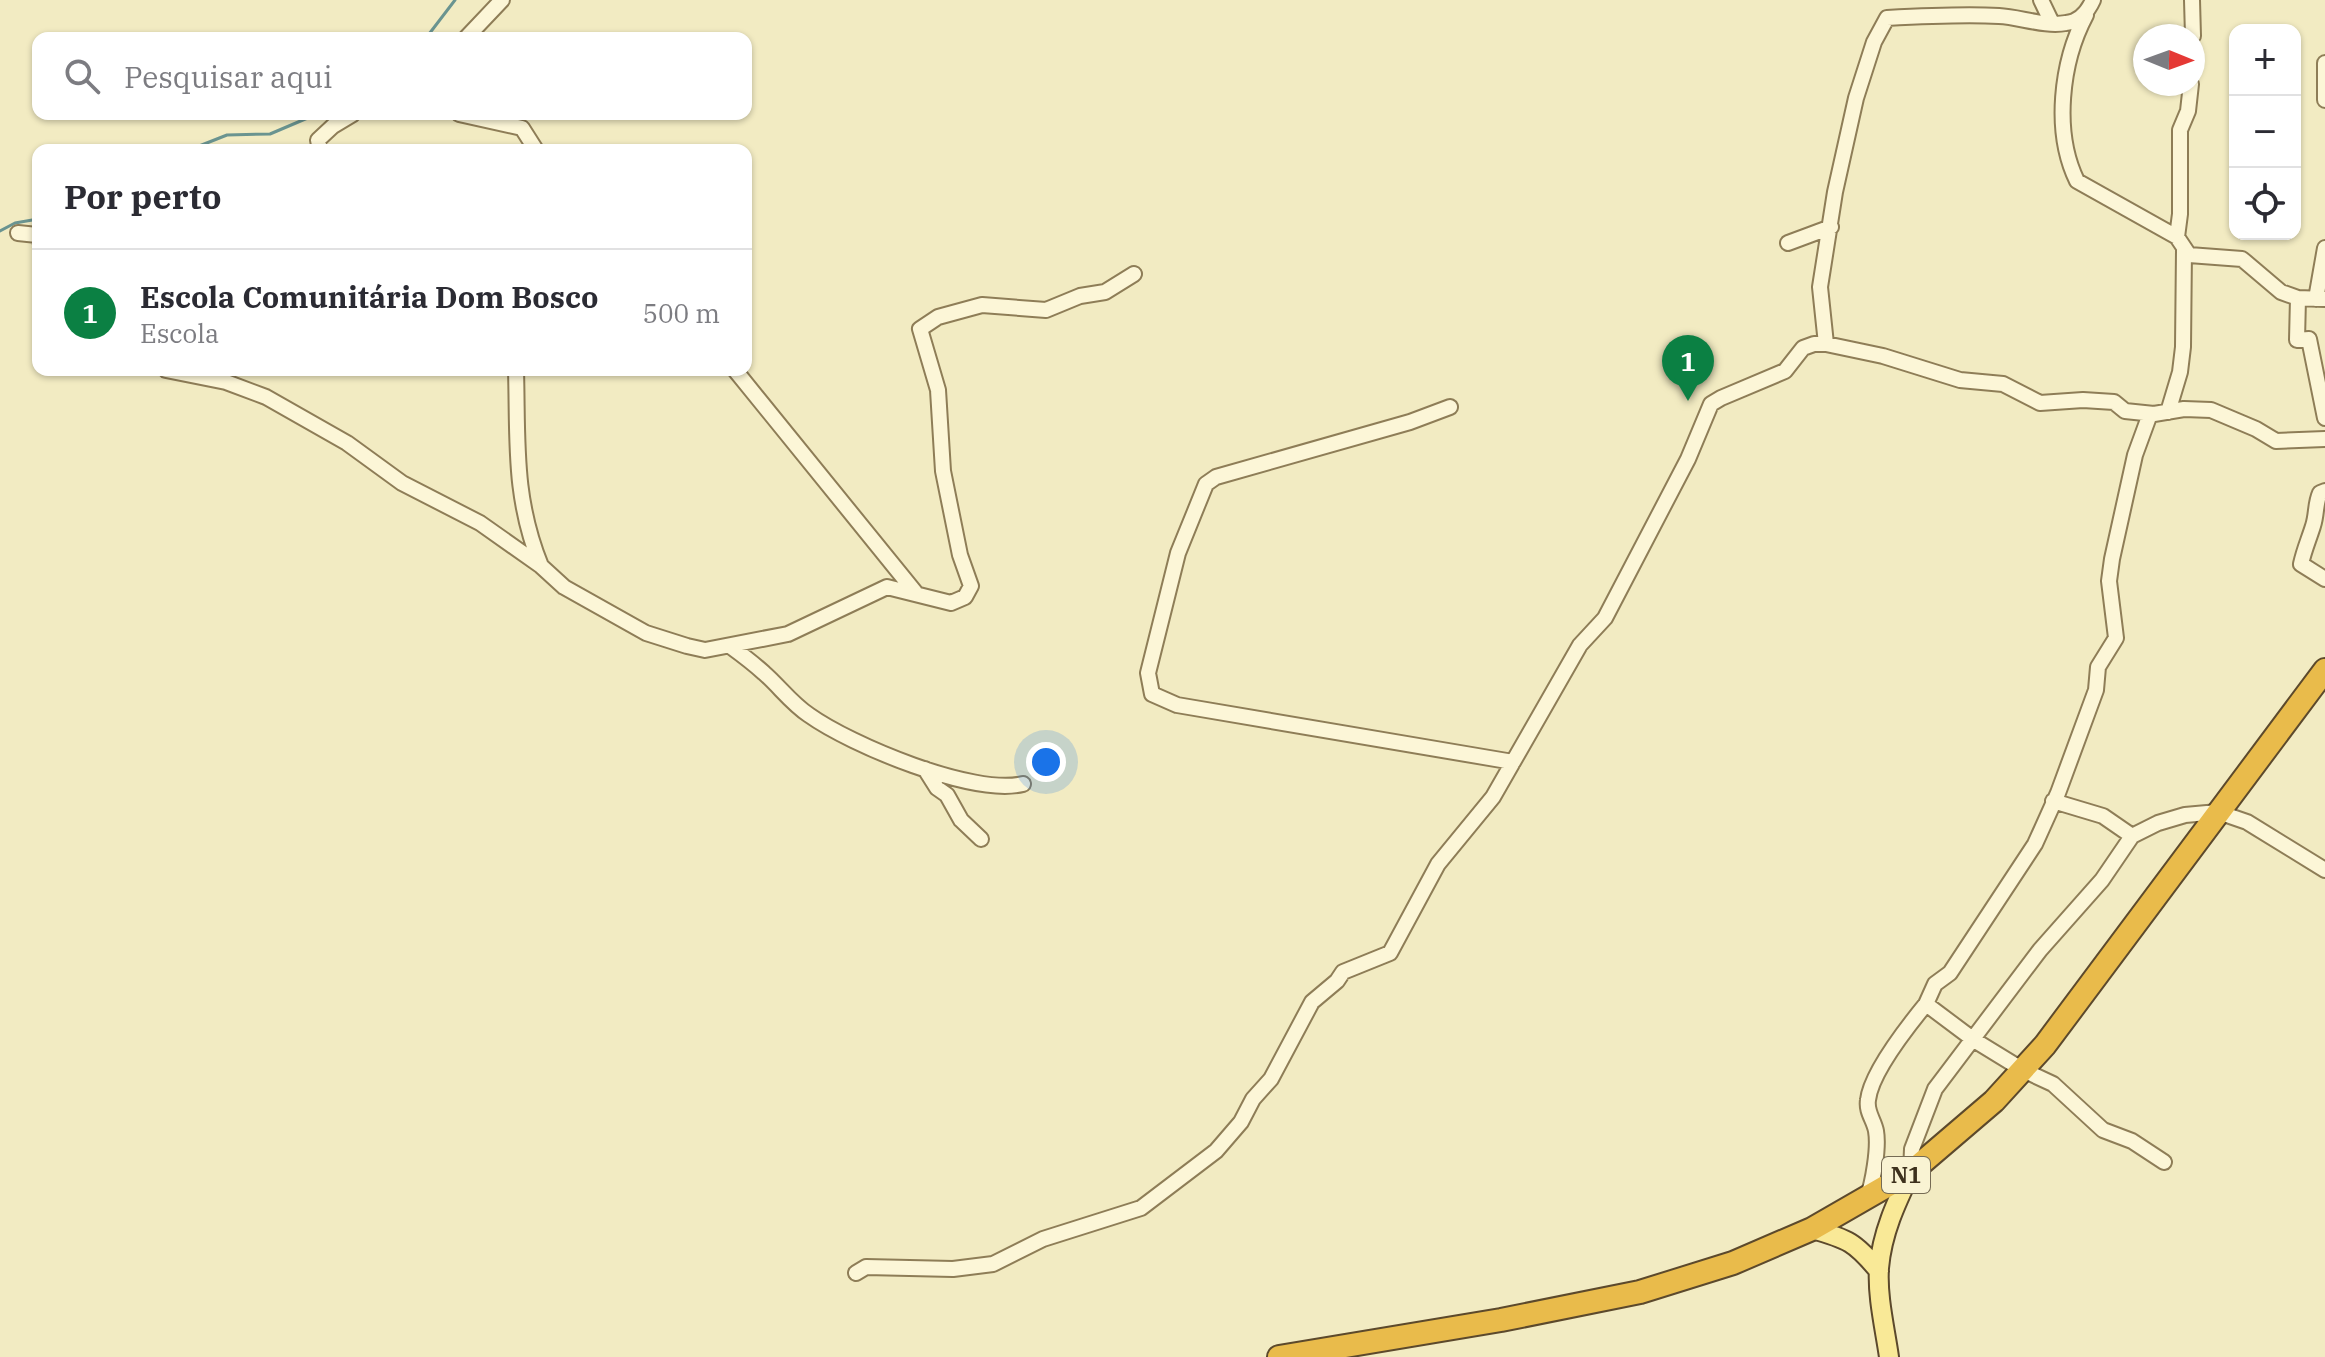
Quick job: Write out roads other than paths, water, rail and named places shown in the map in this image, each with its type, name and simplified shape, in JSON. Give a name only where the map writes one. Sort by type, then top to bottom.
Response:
[{"type":"highway","name":"N1","points":[[1279,1357],[1501,1320],[1640,1292],[1733,1263],[1812,1229],[1911,1172],[1980,1114],[2045,1045],[2325,670]]},
{"type":"main road","points":[[1889,1357],[1879,1271],[1892,1210],[1911,1172]]},
{"type":"main road","points":[[1812,1229],[1845,1239],[1861,1250],[1879,1271]]},
{"type":"street","points":[[472,32],[502,0]]},
{"type":"street","points":[[2041,0],[2052,23]]},
{"type":"street","points":[[2192,0],[2193,24]]},
{"type":"street","points":[[1826,344],[1820,287],[1835,192],[1856,98],[1874,42],[1887,18],[2000,16],[2067,23],[2077,20],[2092,4]]},
{"type":"street","points":[[2092,4],[2078,30],[2067,74],[2065,139],[2070,167],[2077,181],[2180,243],[2189,255],[2242,259],[2281,292],[2298,298],[2320,299],[2325,248]]},
{"type":"street","points":[[2325,63],[2325,100]]},
{"type":"street","points":[[2168,412],[2180,372],[2183,347],[2180,130],[2188,111],[2190,96]]},
{"type":"street","points":[[319,144],[318,140],[343,120]]},
{"type":"street","points":[[486,120],[522,128],[532,144]]},
{"type":"street","points":[[1788,243],[1831,227]]},
{"type":"street","points":[[18,233],[32,234]]},
{"type":"street","points":[[196,376],[226,382],[266,397],[347,443],[402,483],[480,523],[541,566],[564,587],[646,633],[705,650],[788,634],[887,587],[951,603],[965,597],[971,586],[960,555],[943,471],[938,390],[920,329],[938,317],[982,305],[1046,310],[1080,296],[1105,292],[1134,274]]},
{"type":"street","points":[[2298,298],[2297,340],[2309,339],[2325,418]]},
{"type":"street","points":[[856,1273],[866,1267],[953,1269],[993,1264],[1043,1239],[1141,1208],[1216,1151],[1271,1079],[1312,1002],[1343,972],[1390,953],[1438,864],[1493,797],[1580,645],[1605,618],[1688,459],[1711,404],[1785,371],[1803,348],[1826,344],[1883,356],[1960,380],[2003,384],[2040,403],[2083,400],[2114,402],[2125,411],[2150,414],[2184,409],[2211,410],[2276,441],[2325,439]]},
{"type":"street","points":[[516,376],[519,490],[532,545],[541,566]]},
{"type":"street","points":[[740,376],[915,592]]},
{"type":"street","points":[[1450,407],[1410,422],[1216,477],[1206,484],[1178,553],[1148,673],[1152,694],[1177,705],[1513,762]]},
{"type":"street","points":[[1867,1199],[1876,1132],[1868,1110],[1868,1098],[1876,1073],[1926,1004],[1935,984],[1950,973],[2027,859],[2096,690],[2098,667],[2116,638],[2109,581],[2112,559],[2135,455],[2150,414]]},
{"type":"street","points":[[2325,491],[2320,493],[2315,503],[2314,524],[2305,542],[2301,564],[2325,579]]},
{"type":"street","points":[[730,646],[761,670],[805,713],[833,731],[925,769],[996,786],[1023,784]]},
{"type":"street","points":[[925,769],[937,788],[947,795],[961,820],[981,839]]},
{"type":"street","points":[[2053,801],[2103,816],[2132,836]]},
{"type":"street","points":[[1911,1172],[1912,1149],[1935,1089],[2040,950],[2102,880],[2132,836],[2158,823],[2185,815],[2218,812],[2247,822],[2325,870]]},
{"type":"street","points":[[1926,1004],[1974,1040],[2053,1084],[2103,1130],[2132,1141],[2164,1162]]},
{"type":"waterway","points":[[431,32],[455,0]]},
{"type":"waterway","points":[[204,144],[227,135],[270,134],[303,120]]},
{"type":"waterway","points":[[0,231],[15,223],[32,220]]},
{"type":"place","name":"Escola Comunitária Dom Bosco","points":[[1688,401]]}]
